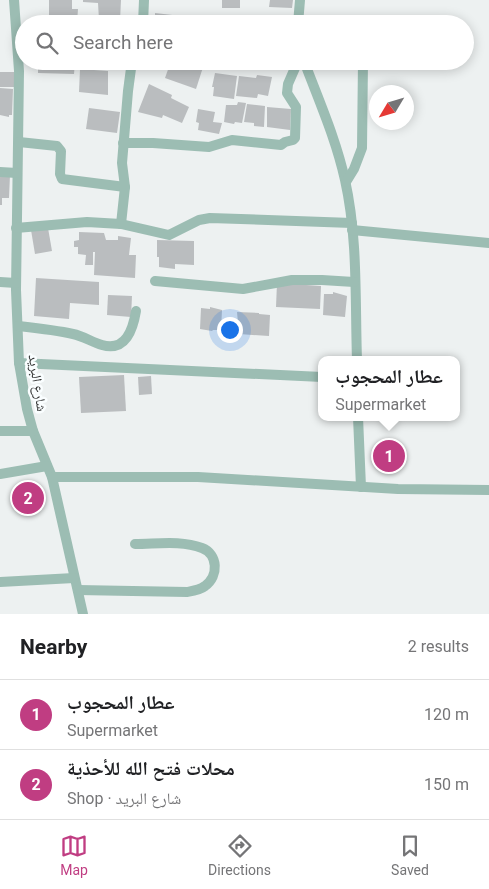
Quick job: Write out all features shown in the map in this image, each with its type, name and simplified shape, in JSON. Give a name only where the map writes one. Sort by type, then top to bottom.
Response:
[{"type":"street","name":"شارع البريد","points":[[14,0],[15,15]]},
{"type":"street","points":[[144,0],[144,15]]},
{"type":"street","points":[[299,15],[300,0]]},
{"type":"street","name":"شارع البريد","points":[[19,70],[16,282],[20,363],[27,409],[33,431],[52,477],[83,614]]},
{"type":"street","points":[[121,224],[126,187],[122,163],[123,143],[131,70]]},
{"type":"street","points":[[123,143],[209,147],[232,140],[278,145],[293,140],[295,138],[296,107],[287,93],[288,84],[294,70]]},
{"type":"street","points":[[308,70],[328,119],[346,182],[352,227],[357,356]]},
{"type":"street","points":[[346,182],[354,170],[362,148],[363,70]]},
{"type":"street","points":[[19,142],[60,147],[60,174],[62,179],[126,187]]},
{"type":"street","points":[[0,172],[17,173]]},
{"type":"street","points":[[16,228],[87,222],[121,224],[169,235],[199,220],[210,218],[352,227],[489,243]]},
{"type":"street","points":[[155,281],[243,289],[292,280],[354,282]]},
{"type":"street","points":[[0,282],[16,282]]},
{"type":"street","points":[[18,326],[71,334],[109,346],[121,343],[127,338],[132,331],[136,312]]},
{"type":"street","points":[[20,363],[318,378]]},
{"type":"street","points":[[358,421],[361,487]]},
{"type":"street","points":[[0,431],[33,431]]},
{"type":"street","points":[[0,474],[47,466]]},
{"type":"street","points":[[52,477],[198,477],[361,487],[489,490]]},
{"type":"street","points":[[78,590],[187,592],[206,586],[213,576],[215,561],[212,554],[205,549],[183,543],[135,544]]},
{"type":"street","points":[[0,582],[74,578]]},
{"type":"building","points":[[49,0],[72,0],[72,9],[78,9],[78,15],[49,15]]},
{"type":"building","points":[[83,0],[121,0],[120,15],[99,15],[98,3],[83,2]]},
{"type":"building","points":[[222,0],[240,0],[240,8],[222,8]]},
{"type":"building","points":[[270,0],[293,0],[292,8],[269,7]]},
{"type":"building","points":[[155,13],[172,15],[155,15]]},
{"type":"building","points":[[38,70],[74,70],[74,74],[38,73]]},
{"type":"building","points":[[80,70],[108,71],[108,95],[79,92]]},
{"type":"building","points":[[168,70],[202,70],[196,89],[165,78]]},
{"type":"building","points":[[0,72],[14,72],[14,87],[0,87]]},
{"type":"building","points":[[215,73],[237,76],[234,99],[213,96],[214,87],[212,87]]},
{"type":"building","points":[[257,75],[272,77],[268,96],[258,94],[257,98],[236,96],[239,76],[256,78]]},
{"type":"building","points":[[149,84],[172,95],[171,98],[189,107],[182,123],[163,115],[162,118],[138,112]]},
{"type":"building","points":[[0,88],[13,89],[12,115],[9,115],[9,117],[0,115]]},
{"type":"building","points":[[238,102],[246,103],[242,123],[224,122],[226,105],[237,105]]},
{"type":"building","points":[[247,104],[265,106],[264,127],[244,122]]},
{"type":"building","points":[[267,107],[291,109],[290,130],[267,127]]},
{"type":"building","points":[[89,108],[120,112],[117,133],[86,129]]},
{"type":"building","points":[[198,109],[215,112],[213,122],[222,123],[219,134],[198,130],[199,123],[196,122]]},
{"type":"building","points":[[0,173],[10,175],[9,198],[2,198],[2,205],[0,205]]},
{"type":"building","points":[[48,228],[52,251],[35,254],[31,230]]},
{"type":"building","points":[[79,232],[104,233],[106,240],[118,240],[118,236],[131,238],[129,255],[136,255],[135,278],[94,275],[95,252],[93,252],[93,265],[85,265],[86,255],[78,254],[78,247],[74,247],[74,241],[79,240]]},
{"type":"building","points":[[157,240],[194,241],[194,265],[175,264],[175,269],[159,267]]},
{"type":"building","points":[[36,278],[99,282],[99,305],[70,303],[69,319],[34,316]]},
{"type":"building","points":[[277,283],[321,286],[320,309],[276,307]]},
{"type":"building","points":[[333,292],[347,296],[345,317],[323,315],[324,294],[333,294]]},
{"type":"building","points":[[108,295],[132,296],[131,317],[107,315]]},
{"type":"building","points":[[210,307],[222,310],[221,330],[200,329],[201,308],[210,309]]},
{"type":"building","points":[[237,312],[270,315],[269,336],[239,334]]},
{"type":"building","points":[[124,375],[126,411],[81,413],[79,377]]},
{"type":"building","points":[[151,376],[152,394],[139,395],[138,377]]},
{"type":"place","name":"عطار المحجوب","points":[[389,456]]},
{"type":"place","name":"محلات فتح الله للأحذية","points":[[28,498]]}]
